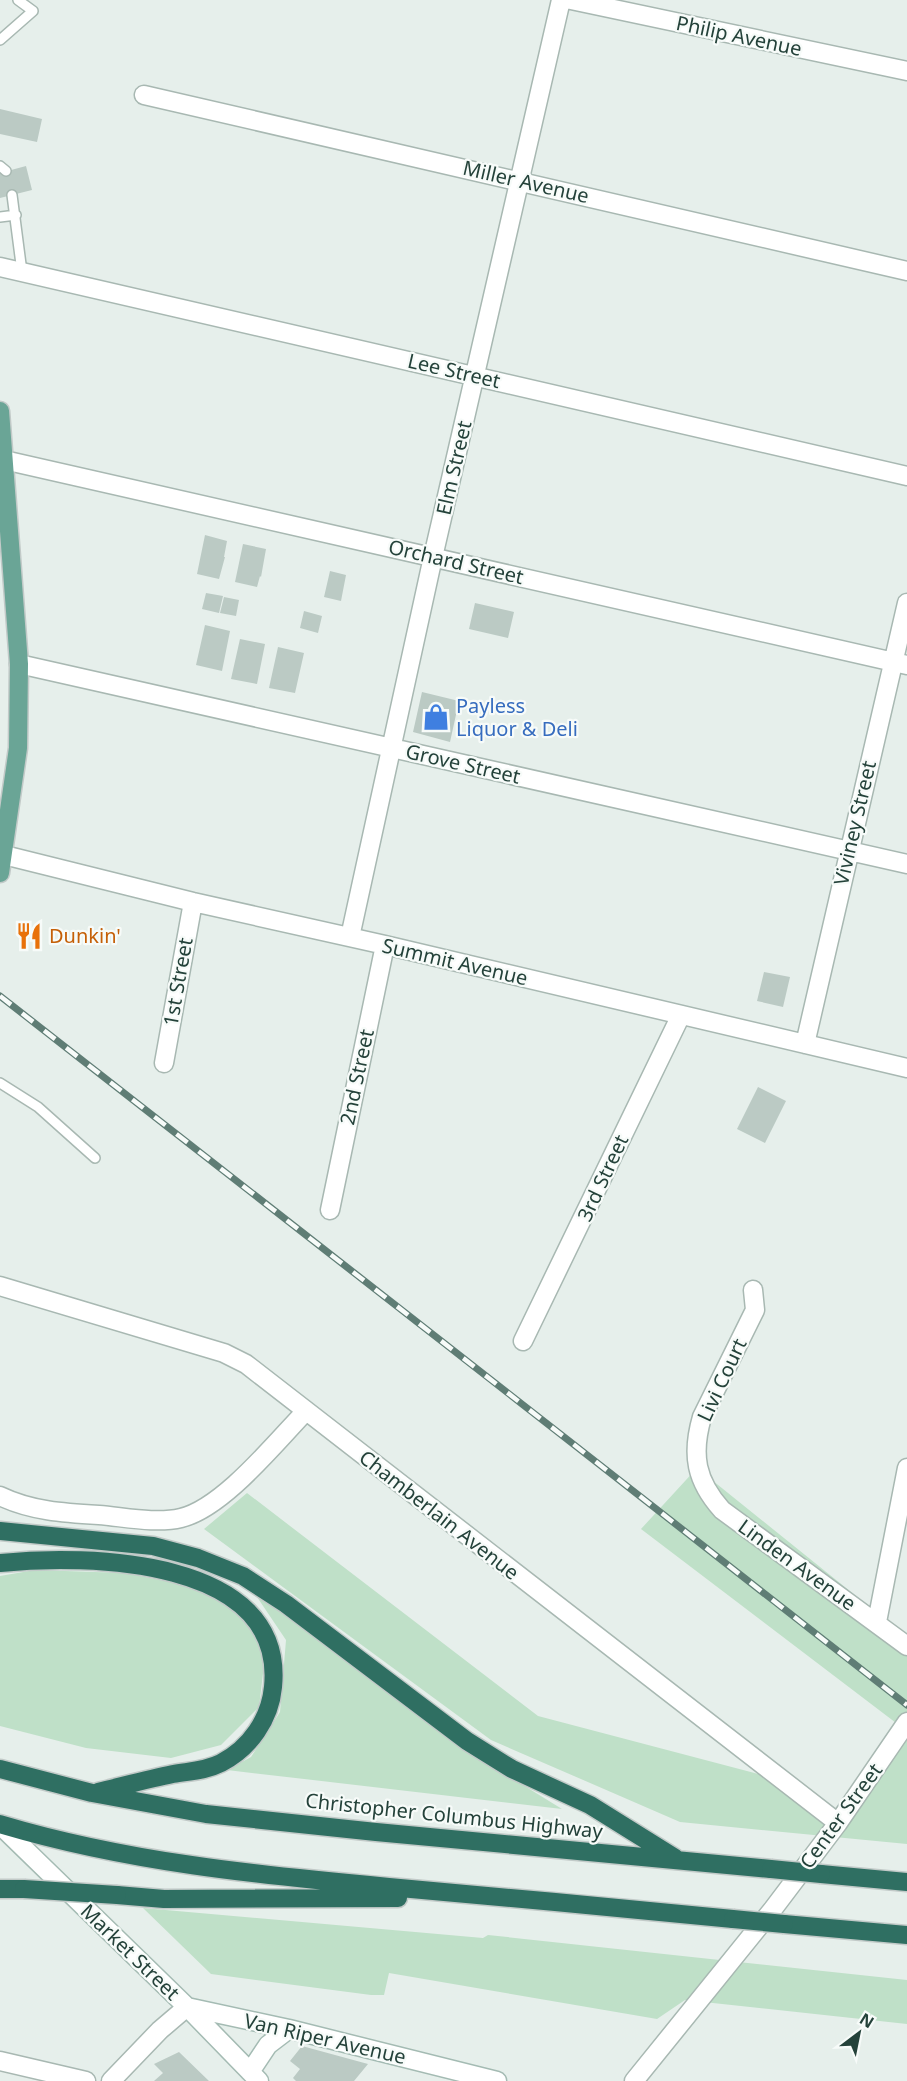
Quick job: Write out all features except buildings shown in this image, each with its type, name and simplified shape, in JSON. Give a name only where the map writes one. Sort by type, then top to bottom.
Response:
[{"type":"highway","points":[[0,1531],[153,1546],[198,1558],[243,1576],[286,1604],[467,1741],[512,1769],[590,1805],[679,1861]]},
{"type":"highway","points":[[0,1563],[73,1561],[146,1567],[182,1576],[217,1588],[236,1600],[253,1616],[268,1643],[274,1673],[270,1704],[256,1732],[241,1749],[222,1763],[207,1769],[176,1773],[92,1794]]},
{"type":"highway","name":"Christopher Columbus Highway","points":[[0,1769],[92,1794],[206,1814],[907,1882]]},
{"type":"highway","points":[[0,1825],[60,1840],[191,1866],[315,1880],[732,1919],[778,1916],[907,1935]]},
{"type":"highway","points":[[0,1889],[164,1899],[505,1898]]},
{"type":"main road","points":[[0,411],[19,664],[18,748],[2,864]]},
{"type":"street","name":"Elm Street","points":[[350,937],[390,747],[561,0]]},
{"type":"street","name":"Philip Avenue","points":[[571,0],[907,71]]},
{"type":"street","name":"Miller Avenue","points":[[144,95],[907,272]]},
{"type":"street","name":"Lee Street","points":[[0,267],[907,476]]},
{"type":"street","name":"Orchard Street","points":[[4,460],[900,663]]},
{"type":"street","name":"Viviney Street","points":[[805,1044],[849,851],[900,663],[907,603]]},
{"type":"street","name":"Grove Street","points":[[19,664],[907,864]]},
{"type":"street","name":"Summit Avenue","points":[[2,864],[193,902],[350,937],[907,1068]]},
{"type":"street","name":"1st Street","points":[[164,1063],[193,902]]},
{"type":"street","name":"2nd Street","points":[[330,1210],[385,945]]},
{"type":"street","name":"3rd Street","points":[[524,1341],[681,1015]]},
{"type":"street","name":"Chamberlain Avenue","points":[[0,1286],[224,1353],[246,1364],[838,1823]]},
{"type":"street","name":"Livi Court","points":[[699,1473],[696,1454],[697,1435],[702,1417],[755,1310],[753,1290]]},
{"type":"street","points":[[0,1496],[28,1507],[57,1512],[159,1519],[181,1518],[205,1508],[225,1494],[306,1411]]},
{"type":"street","points":[[877,1622],[907,1468]]},
{"type":"street","name":"Linden Avenue","points":[[699,1473],[710,1497],[722,1510],[907,1646]]},
{"type":"street","name":"Center Street","points":[[634,2081],[778,1916],[907,1722]]},
{"type":"street","name":"Market Street","points":[[0,1825],[187,2007],[254,2076]]},
{"type":"street","points":[[111,2081],[160,2030],[187,2007]]},
{"type":"street","name":"Van Riper Avenue","points":[[187,2007],[289,2029],[495,2081]]},
{"type":"street","points":[[254,2076],[268,2044],[289,2029]]},
{"type":"street","points":[[0,2061],[86,2081]]},
{"type":"lane","points":[[0,40],[33,11],[18,0]]},
{"type":"lane","points":[[12,195],[22,272]]},
{"type":"lane","points":[[0,217],[16,215]]},
{"type":"lane","points":[[0,1083],[38,1107],[95,1158]]},
{"type":"green space","points":[[697,1468],[907,1637],[907,1844],[680,1822],[491,1740],[204,1529],[247,1493],[538,1716],[777,1779],[838,1821],[904,1729],[641,1529]]},
{"type":"green space","points":[[35,1570],[125,1573],[195,1587],[242,1614],[265,1657],[259,1707],[221,1745],[171,1758],[86,1748],[0,1726],[0,1576]]},
{"type":"green space","points":[[251,1588],[471,1753],[562,1809],[227,1770],[251,1757],[280,1712],[286,1640]]},
{"type":"green space","points":[[143,1908],[483,1938],[488,1935],[907,1980],[907,2024],[685,2000],[657,2019],[389,1973],[384,1995],[211,1974]]},
{"type":"railway","points":[[0,996],[907,1705]]},
{"type":"place","name":"Payless Liquor & Deli","points":[[436,717]]},
{"type":"place","name":"Dunkin'","points":[[29,936]]}]
